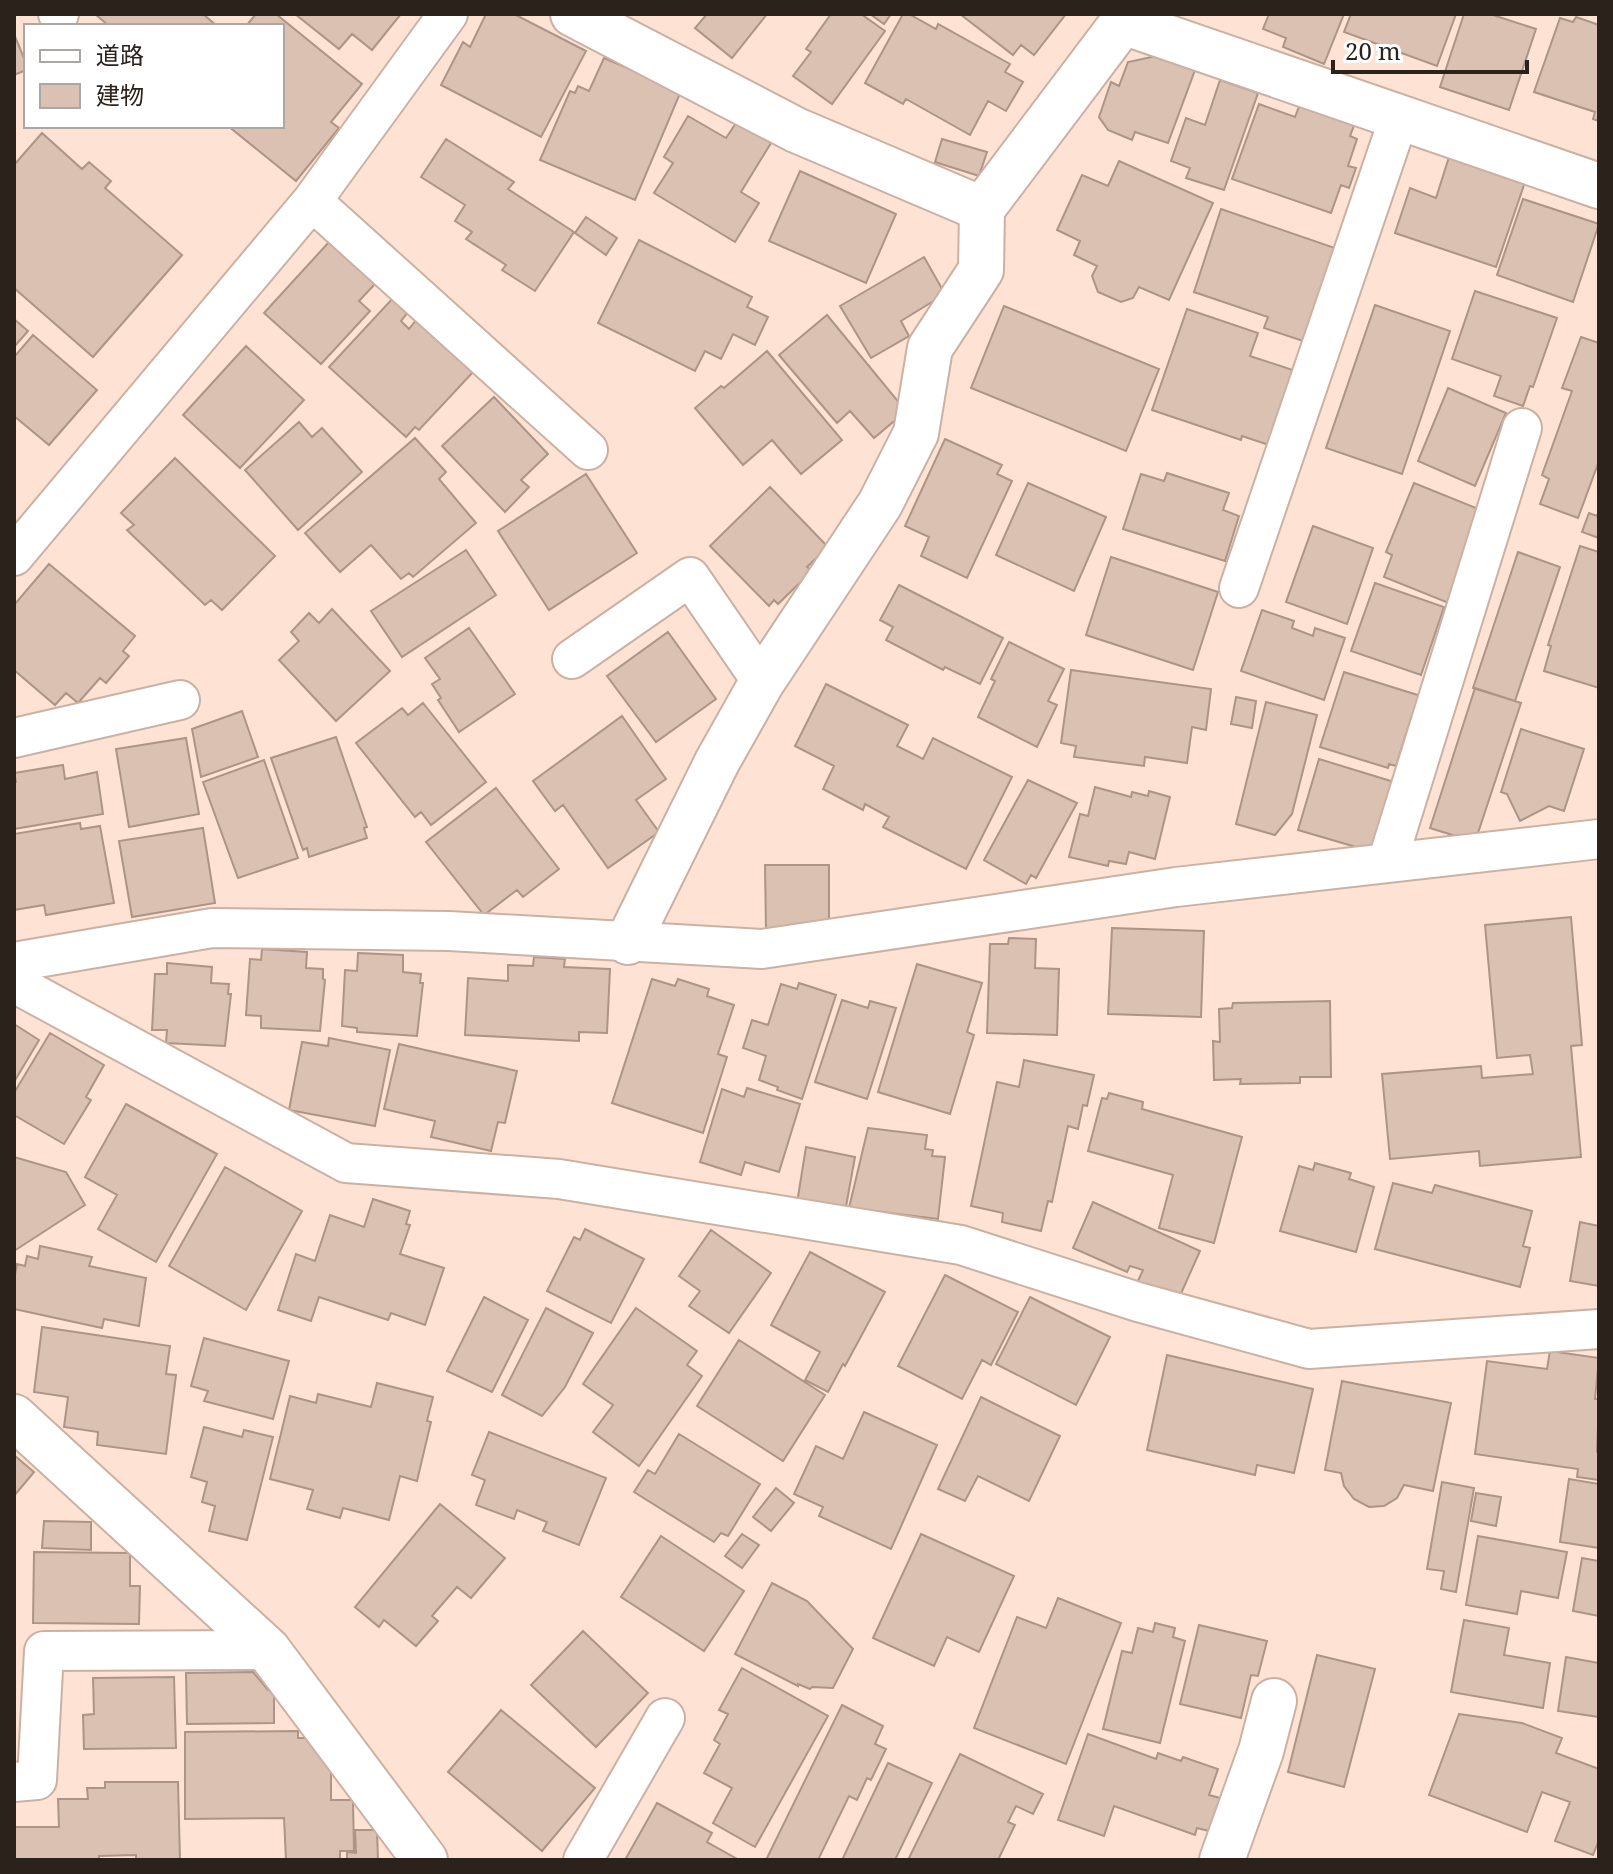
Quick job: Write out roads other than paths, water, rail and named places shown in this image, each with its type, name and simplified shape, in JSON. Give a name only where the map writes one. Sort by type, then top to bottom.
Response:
[{"type":"street","points":[[573,14],[796,130],[982,209]]},
{"type":"street","points":[[628,942],[717,762],[762,682],[880,504],[916,433],[930,348],[981,270],[982,209],[1123,22],[1599,186]]},
{"type":"street","points":[[14,1417],[268,1650],[425,1860]]},
{"type":"street","points":[[1222,1860],[1261,1751],[1274,1701]]},
{"type":"lane","points":[[14,556],[312,201],[448,14]]},
{"type":"lane","points":[[1239,588],[1400,115]]},
{"type":"lane","points":[[312,201],[588,450]]},
{"type":"lane","points":[[1387,863],[1522,428]]},
{"type":"lane","points":[[572,659],[690,577],[762,682]]},
{"type":"lane","points":[[14,738],[180,700]]},
{"type":"lane","points":[[14,962],[212,928],[449,931],[762,949],[1176,887],[1599,839]]},
{"type":"lane","points":[[14,983],[346,1163],[559,1179],[961,1245],[1138,1302],[1309,1349],[1599,1329]]},
{"type":"lane","points":[[14,1782],[37,1780],[44,1651],[268,1650]]},
{"type":"lane","points":[[583,1860],[665,1718]]}]
